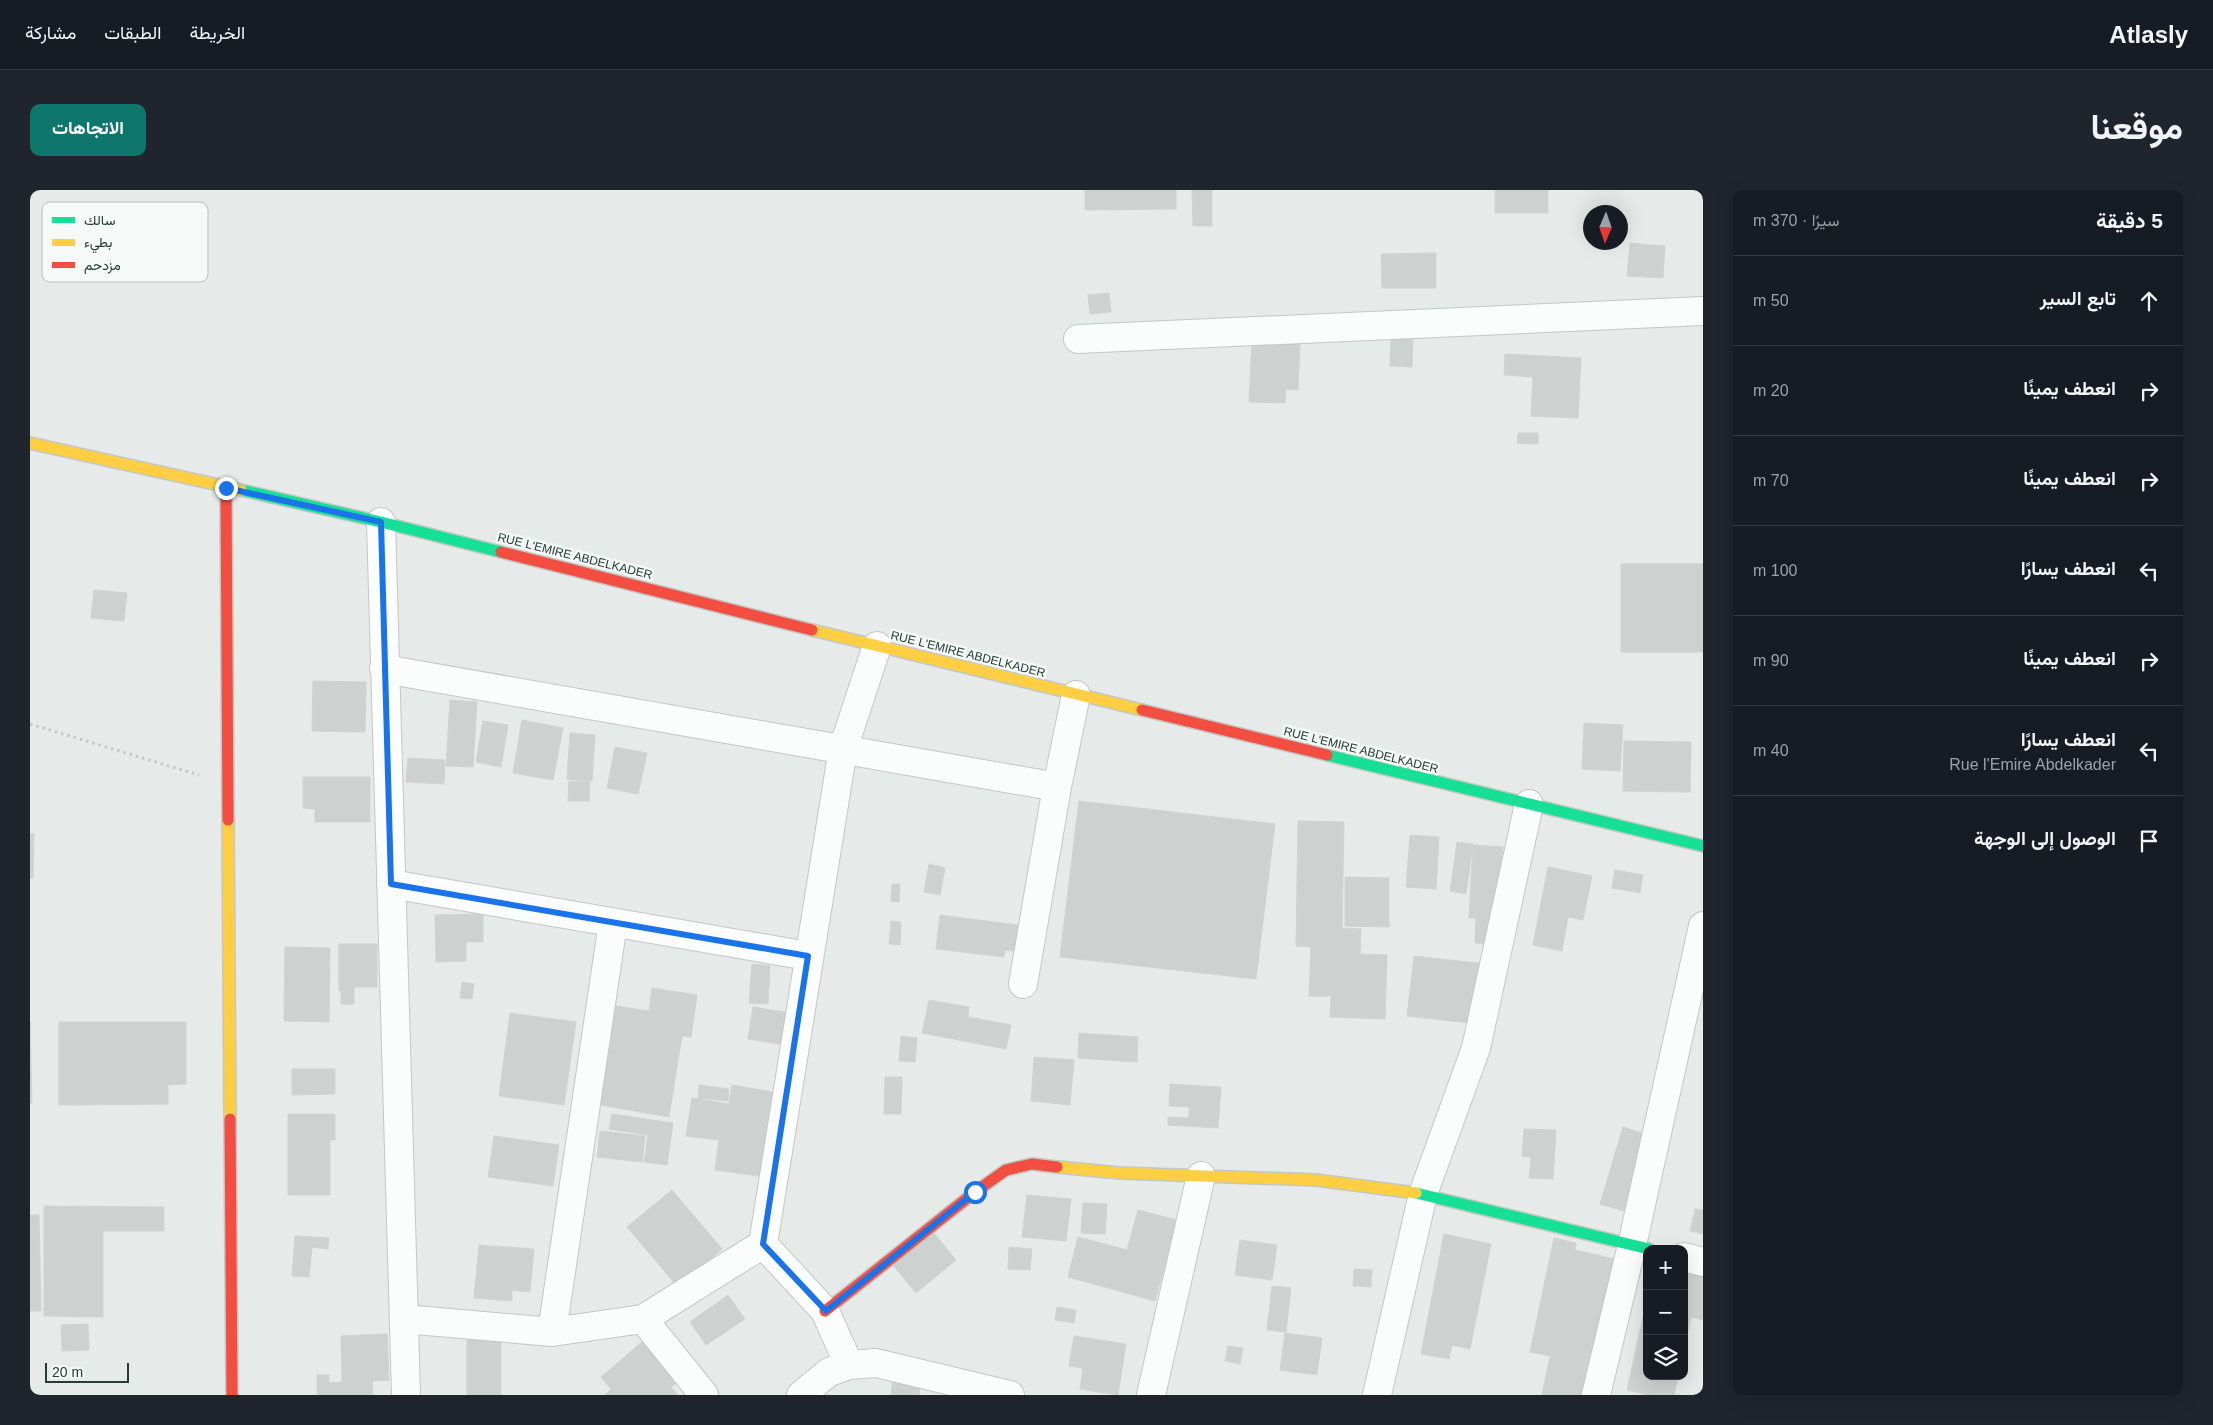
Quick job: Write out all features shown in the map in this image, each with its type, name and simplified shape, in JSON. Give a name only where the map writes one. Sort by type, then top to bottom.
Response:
[{"type":"street","points":[[1078,339],[1703,311]]},
{"type":"street","name":"RUE L'EMIRE ABDELKADER","points":[[30,443],[381,522],[1076,695],[1703,846]]},
{"type":"street","points":[[226,488],[232,1395]]},
{"type":"street","points":[[381,522],[406,1395]]},
{"type":"street","points":[[404,1319],[552,1332],[643,1319],[763,1244],[808,956],[843,749],[877,646]]},
{"type":"street","points":[[384,669],[1057,786]]},
{"type":"street","points":[[1023,984],[1057,786],[1076,695]]},
{"type":"street","points":[[1377,1395],[1423,1194],[1476,1048],[1529,804]]},
{"type":"street","points":[[391,884],[808,956]]},
{"type":"street","points":[[552,1332],[613,923]]},
{"type":"street","points":[[1596,1395],[1641,1247],[1703,926]]},
{"type":"street","points":[[826,1311],[975,1192],[1006,1170],[1032,1164],[1120,1173],[1316,1180],[1423,1194],[1641,1247]]},
{"type":"street","points":[[1150,1395],[1201,1176]]},
{"type":"street","points":[[763,1244],[826,1311],[850,1365]]},
{"type":"street","points":[[1688,1258],[1703,1262]]},
{"type":"street","points":[[643,1319],[704,1395]]},
{"type":"street","points":[[801,1395],[829,1372],[850,1365],[876,1363],[1010,1395]]},
{"type":"path","points":[[30,724],[228,783]]},
{"type":"building","points":[[1085,190],[1176,190],[1176,209],[1085,210]]},
{"type":"building","points":[[1192,190],[1212,190],[1212,226],[1193,226]]},
{"type":"building","points":[[1495,190],[1548,190],[1548,213],[1495,213]]},
{"type":"building","points":[[1630,243],[1665,246],[1663,278],[1627,276]]},
{"type":"building","points":[[1436,253],[1436,288],[1382,288],[1381,254]]},
{"type":"building","points":[[1109,293],[1111,312],[1090,314],[1088,295]]},
{"type":"building","points":[[1391,334],[1413,334],[1412,367],[1390,366]]},
{"type":"building","points":[[1252,341],[1300,343],[1298,390],[1286,389],[1285,403],[1249,402]]},
{"type":"building","points":[[1505,354],[1581,358],[1578,418],[1531,416],[1533,377],[1504,375]]},
{"type":"building","points":[[1518,433],[1538,433],[1538,444],[1517,443]]},
{"type":"building","points":[[1621,564],[1703,564],[1703,652],[1621,652]]},
{"type":"building","points":[[94,590],[127,593],[124,621],[91,618]]},
{"type":"building","points":[[313,681],[366,682],[365,732],[312,731]]},
{"type":"building","points":[[450,700],[477,702],[473,767],[446,766]]},
{"type":"building","points":[[522,720],[563,728],[553,780],[513,773]]},
{"type":"building","points":[[483,721],[508,725],[501,767],[476,762]]},
{"type":"building","points":[[1584,723],[1623,725],[1620,771],[1582,769]]},
{"type":"building","points":[[570,733],[595,735],[592,781],[567,779]]},
{"type":"building","points":[[1624,741],[1691,742],[1690,792],[1623,791]]},
{"type":"building","points":[[615,747],[647,753],[638,794],[607,788]]},
{"type":"building","points":[[408,758],[445,760],[444,784],[406,782]]},
{"type":"building","points":[[303,777],[370,777],[370,822],[315,822],[315,809],[303,808]]},
{"type":"building","points":[[569,781],[590,782],[589,801],[568,801]]},
{"type":"building","points":[[1079,801],[1275,824],[1256,979],[1060,957]]},
{"type":"building","points":[[1298,821],[1344,822],[1342,928],[1361,929],[1360,954],[1387,955],[1385,1019],[1330,1017],[1331,996],[1309,996],[1311,947],[1296,946]]},
{"type":"building","points":[[30,834],[34,834],[33,878],[30,878]]},
{"type":"building","points":[[1410,835],[1439,837],[1436,889],[1406,887]]},
{"type":"building","points":[[1457,842],[1473,844],[1466,894],[1450,891]]},
{"type":"building","points":[[1473,845],[1503,847],[1497,944],[1475,943],[1476,918],[1469,918]]},
{"type":"building","points":[[929,864],[945,868],[940,895],[924,892]]},
{"type":"building","points":[[1548,867],[1592,876],[1583,920],[1568,917],[1562,951],[1533,945]]},
{"type":"building","points":[[1615,870],[1643,875],[1640,893],[1612,888]]},
{"type":"building","points":[[1345,877],[1389,878],[1389,927],[1345,926]]},
{"type":"building","points":[[892,884],[900,884],[899,902],[891,901]]},
{"type":"building","points":[[483,914],[483,942],[466,942],[466,961],[436,962],[435,915]]},
{"type":"building","points":[[940,915],[1025,926],[1022,952],[1005,950],[1004,957],[936,949]]},
{"type":"building","points":[[891,921],[901,922],[900,945],[889,944]]},
{"type":"building","points":[[339,944],[377,944],[377,987],[354,987],[354,1004],[341,1004],[341,991],[339,991]]},
{"type":"building","points":[[285,947],[330,948],[329,1022],[284,1021]]},
{"type":"building","points":[[1414,956],[1485,964],[1479,1024],[1407,1016]]},
{"type":"building","points":[[752,964],[770,966],[768,1004],[749,1003]]},
{"type":"building","points":[[462,982],[474,984],[472,999],[460,998]]},
{"type":"building","points":[[652,988],[697,995],[691,1037],[682,1036],[669,1117],[600,1105],[616,1006],[649,1011]]},
{"type":"building","points":[[929,1000],[969,1007],[968,1017],[1011,1025],[1006,1049],[922,1033]]},
{"type":"building","points":[[753,1007],[790,1013],[785,1045],[748,1039]]},
{"type":"building","points":[[510,1013],[576,1022],[564,1105],[499,1096]]},
{"type":"building","points":[[30,1021],[32,1103],[30,1103]]},
{"type":"building","points":[[59,1022],[186,1022],[186,1084],[168,1085],[168,1104],[59,1105]]},
{"type":"building","points":[[1079,1033],[1138,1037],[1137,1062],[1078,1058]]},
{"type":"building","points":[[901,1036],[917,1038],[915,1062],[899,1061]]},
{"type":"building","points":[[1034,1057],[1074,1060],[1070,1105],[1031,1101]]},
{"type":"building","points":[[292,1069],[335,1069],[335,1094],[292,1095]]},
{"type":"building","points":[[885,1077],[902,1077],[901,1114],[884,1114]]},
{"type":"building","points":[[1170,1084],[1221,1087],[1218,1128],[1168,1125],[1168,1117],[1189,1118],[1189,1107],[1169,1106]]},
{"type":"building","points":[[699,1085],[729,1089],[728,1101],[698,1098]]},
{"type":"building","points":[[732,1085],[778,1093],[765,1177],[715,1170],[719,1140],[686,1136],[692,1098],[729,1104]]},
{"type":"building","points":[[288,1114],[335,1114],[335,1140],[330,1140],[330,1195],[288,1195]]},
{"type":"building","points":[[612,1114],[673,1123],[667,1165],[644,1162],[648,1135],[609,1129]]},
{"type":"building","points":[[1623,1127],[1654,1137],[1638,1162],[1624,1211],[1600,1204]]},
{"type":"building","points":[[1524,1129],[1556,1130],[1553,1179],[1529,1178],[1531,1157],[1522,1156]]},
{"type":"building","points":[[600,1131],[645,1136],[642,1162],[597,1157]]},
{"type":"building","points":[[494,1136],[559,1145],[553,1186],[488,1177]]},
{"type":"building","points":[[672,1190],[722,1249],[678,1287],[627,1227]]},
{"type":"building","points":[[1027,1195],[1071,1199],[1066,1241],[1022,1237]]},
{"type":"building","points":[[1083,1203],[1107,1204],[1105,1234],[1081,1233]]},
{"type":"building","points":[[44,1206],[164,1207],[164,1231],[103,1231],[103,1317],[44,1316]]},
{"type":"building","points":[[1695,1209],[1703,1210],[1703,1234],[1690,1231]]},
{"type":"building","points":[[1138,1210],[1177,1220],[1155,1301],[1068,1277],[1078,1237],[1127,1250]]},
{"type":"building","points":[[30,1215],[39,1215],[41,1311],[30,1311]]},
{"type":"building","points":[[933,1232],[956,1260],[916,1293],[893,1265]]},
{"type":"building","points":[[1444,1234],[1491,1244],[1470,1349],[1452,1345],[1449,1359],[1421,1354]]},
{"type":"building","points":[[295,1236],[329,1238],[328,1249],[312,1247],[309,1277],[292,1276]]},
{"type":"building","points":[[1554,1238],[1576,1243],[1575,1250],[1619,1260],[1584,1395],[1542,1395],[1550,1356],[1530,1352]]},
{"type":"building","points":[[1240,1240],[1277,1245],[1272,1280],[1235,1275]]},
{"type":"building","points":[[479,1245],[534,1249],[530,1292],[512,1290],[512,1301],[474,1298]]},
{"type":"building","points":[[1009,1247],[1032,1249],[1030,1270],[1008,1269]]},
{"type":"building","points":[[1354,1269],[1372,1270],[1371,1287],[1353,1286]]},
{"type":"building","points":[[1688,1271],[1703,1274],[1703,1320],[1691,1317],[1688,1330]]},
{"type":"building","points":[[1272,1286],[1291,1288],[1286,1332],[1267,1330]]},
{"type":"building","points":[[728,1295],[745,1319],[706,1345],[690,1322]]},
{"type":"building","points":[[1057,1307],[1076,1310],[1074,1323],[1055,1320]]},
{"type":"building","points":[[1643,1316],[1643,1380],[1677,1380],[1674,1395],[1649,1395],[1627,1390]]},
{"type":"building","points":[[88,1324],[89,1350],[62,1351],[61,1325]]},
{"type":"building","points":[[1285,1333],[1322,1338],[1317,1375],[1280,1370]]},
{"type":"building","points":[[387,1334],[389,1380],[372,1381],[373,1395],[317,1395],[317,1375],[329,1375],[329,1383],[342,1382],[341,1336]]},
{"type":"building","points":[[1074,1336],[1126,1344],[1118,1395],[1080,1389],[1083,1368],[1069,1366]]},
{"type":"building","points":[[467,1339],[501,1339],[501,1395],[467,1395]]},
{"type":"building","points":[[642,1342],[677,1382],[671,1387],[678,1395],[605,1395],[611,1389],[601,1377]]},
{"type":"building","points":[[1228,1346],[1243,1348],[1240,1364],[1225,1361]]},
{"type":"building","points":[[893,1376],[921,1379],[919,1395],[891,1395]]},
{"type":"traffic: fast","points":[[241,490],[501,552]]},
{"type":"traffic: fast","points":[[1327,755],[1703,846]]},
{"type":"traffic: fast","points":[[1416,1193],[1643,1248]]},
{"type":"traffic: slow","points":[[30,443],[241,490]]},
{"type":"traffic: slow","points":[[812,630],[1142,710]]},
{"type":"traffic: slow","points":[[228,820],[230,1119]]},
{"type":"traffic: slow","points":[[1057,1167],[1120,1173],[1316,1180],[1416,1193]]},
{"type":"traffic: jam","points":[[226,488],[228,820]]},
{"type":"traffic: jam","points":[[501,552],[812,630]]},
{"type":"traffic: jam","points":[[1142,710],[1327,755]]},
{"type":"traffic: jam","points":[[230,1119],[232,1395]]},
{"type":"traffic: jam","points":[[825,1311],[975,1192],[1006,1170],[1032,1164],[1057,1167]]},
{"type":"route","points":[[226,488],[381,522],[391,884],[808,956],[763,1244],[826,1311],[975,1192]]}]
